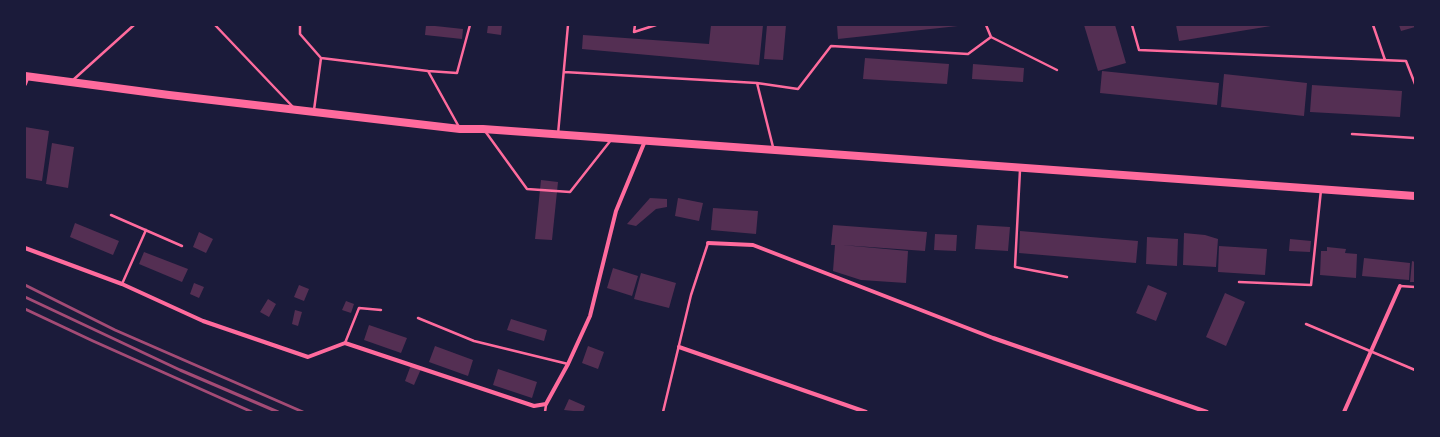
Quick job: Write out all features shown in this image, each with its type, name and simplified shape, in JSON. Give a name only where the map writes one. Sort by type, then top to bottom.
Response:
[{"type":"main road","points":[[26,79],[460,129],[484,129],[645,142],[773,149],[1415,196]]},
{"type":"street","points":[[25,248],[122,284],[203,321],[308,357],[345,343],[534,406],[546,404],[568,364],[590,316],[616,211],[645,142]]},
{"type":"street","points":[[708,243],[753,245],[993,338],[1208,412]]},
{"type":"street","points":[[1344,412],[1400,286]]},
{"type":"street","points":[[679,347],[866,412]]},
{"type":"lane","points":[[69,83],[134,25]]},
{"type":"lane","points":[[215,25],[297,111]]},
{"type":"lane","points":[[300,25],[300,34],[320,58],[457,73],[470,25]]},
{"type":"lane","points":[[558,134],[568,25]]},
{"type":"lane","points":[[635,25],[634,32],[656,25]]},
{"type":"lane","points":[[986,25],[991,37],[1057,70]]},
{"type":"lane","points":[[1132,25],[1139,50],[1406,61],[1415,84]]},
{"type":"lane","points":[[1373,25],[1385,60]]},
{"type":"lane","points":[[564,72],[757,83],[798,89],[831,46],[968,54],[991,37]]},
{"type":"lane","points":[[313,113],[320,58]]},
{"type":"lane","points":[[428,71],[460,129]]},
{"type":"lane","points":[[757,83],[773,149]]},
{"type":"lane","points":[[484,129],[527,189],[570,192],[612,139]]},
{"type":"lane","points":[[1352,134],[1415,138]]},
{"type":"lane","points":[[1020,167],[1015,267],[1067,277]]},
{"type":"lane","points":[[1239,282],[1311,285],[1322,190]]},
{"type":"lane","points":[[111,215],[182,246]]},
{"type":"lane","points":[[122,284],[146,230]]},
{"type":"lane","points":[[663,412],[692,295],[708,243]]},
{"type":"lane","points":[[1400,286],[1415,287]]},
{"type":"lane","points":[[345,343],[359,308],[381,310]]},
{"type":"lane","points":[[418,318],[474,341],[568,364]]},
{"type":"lane","points":[[1306,324],[1371,350],[1415,370]]},
{"type":"lane","points":[[545,412],[546,404]]},
{"type":"building","points":[[426,25],[463,29],[462,39],[425,35]]},
{"type":"building","points":[[488,25],[502,25],[501,35],[487,33]]},
{"type":"building","points":[[711,25],[763,25],[759,65],[582,49],[583,35],[709,44]]},
{"type":"building","points":[[767,25],[786,25],[783,60],[764,59]]},
{"type":"building","points":[[837,25],[958,25],[958,26],[838,39]]},
{"type":"building","points":[[1084,25],[1115,25],[1126,63],[1098,71]]},
{"type":"building","points":[[1176,25],[1271,25],[1271,26],[1179,41]]},
{"type":"building","points":[[1399,25],[1415,25],[1415,27],[1401,31]]},
{"type":"building","points":[[865,58],[949,64],[947,84],[863,79]]},
{"type":"building","points":[[973,64],[1024,68],[1023,82],[972,79]]},
{"type":"building","points":[[1102,71],[1219,83],[1217,105],[1100,93]]},
{"type":"building","points":[[1224,74],[1307,83],[1304,116],[1221,107]]},
{"type":"building","points":[[1312,85],[1402,91],[1400,117],[1310,112]]},
{"type":"building","points":[[25,127],[49,131],[42,181],[25,178]]},
{"type":"building","points":[[52,143],[74,147],[68,188],[46,184]]},
{"type":"building","points":[[541,180],[558,182],[552,240],[535,239]]},
{"type":"building","points":[[650,198],[667,199],[667,207],[656,209],[636,226],[627,224]]},
{"type":"building","points":[[678,198],[703,203],[699,221],[675,216]]},
{"type":"building","points":[[713,208],[758,211],[756,234],[711,230]]},
{"type":"building","points":[[75,223],[119,241],[113,255],[70,237]]},
{"type":"building","points":[[833,225],[927,232],[925,251],[842,245],[908,251],[906,283],[861,280],[833,271],[835,245],[831,245]]},
{"type":"building","points":[[977,225],[1010,227],[1008,251],[975,249]]},
{"type":"building","points":[[1020,231],[1138,241],[1136,263],[1019,253]]},
{"type":"building","points":[[199,232],[213,239],[206,253],[193,247]]},
{"type":"building","points":[[1184,233],[1205,235],[1218,239],[1216,267],[1183,265]]},
{"type":"building","points":[[935,234],[957,235],[956,251],[934,250]]},
{"type":"building","points":[[1147,237],[1178,239],[1177,266],[1146,264]]},
{"type":"building","points":[[1290,239],[1311,241],[1310,252],[1289,251]]},
{"type":"building","points":[[1219,246],[1267,249],[1265,275],[1218,272]]},
{"type":"building","points":[[1327,247],[1346,249],[1345,253],[1357,254],[1356,278],[1320,275],[1321,251],[1327,251]]},
{"type":"building","points":[[144,252],[188,269],[182,282],[139,264]]},
{"type":"building","points":[[1364,258],[1410,263],[1409,280],[1362,276]]},
{"type":"building","points":[[1412,261],[1415,262],[1415,282],[1410,282]]},
{"type":"building","points":[[613,268],[638,276],[632,296],[607,288]]},
{"type":"building","points":[[641,273],[676,283],[669,308],[634,299]]},
{"type":"building","points":[[194,283],[204,287],[199,298],[190,294]]},
{"type":"building","points":[[299,285],[309,289],[304,301],[294,297]]},
{"type":"building","points":[[1148,285],[1167,293],[1156,321],[1136,313]]},
{"type":"building","points":[[1225,293],[1245,302],[1226,346],[1206,337]]},
{"type":"building","points":[[268,299],[276,304],[269,317],[260,312]]},
{"type":"building","points":[[346,301],[354,304],[351,313],[342,310]]},
{"type":"building","points":[[295,310],[302,312],[298,326],[292,324]]},
{"type":"building","points":[[511,319],[547,330],[544,341],[507,330]]},
{"type":"building","points":[[369,325],[407,338],[401,353],[364,340]]},
{"type":"building","points":[[435,346],[473,360],[468,376],[429,362]]},
{"type":"building","points":[[588,346],[604,352],[598,369],[582,363]]},
{"type":"building","points":[[411,365],[421,369],[414,385],[405,381]]},
{"type":"building","points":[[498,369],[537,382],[532,398],[493,385]]},
{"type":"building","points":[[569,399],[585,406],[583,412],[564,410]]},
{"type":"railway","points":[[25,285],[115,330],[303,412]]},
{"type":"railway","points":[[25,297],[180,370],[278,412]]},
{"type":"railway","points":[[25,309],[252,412]]}]
